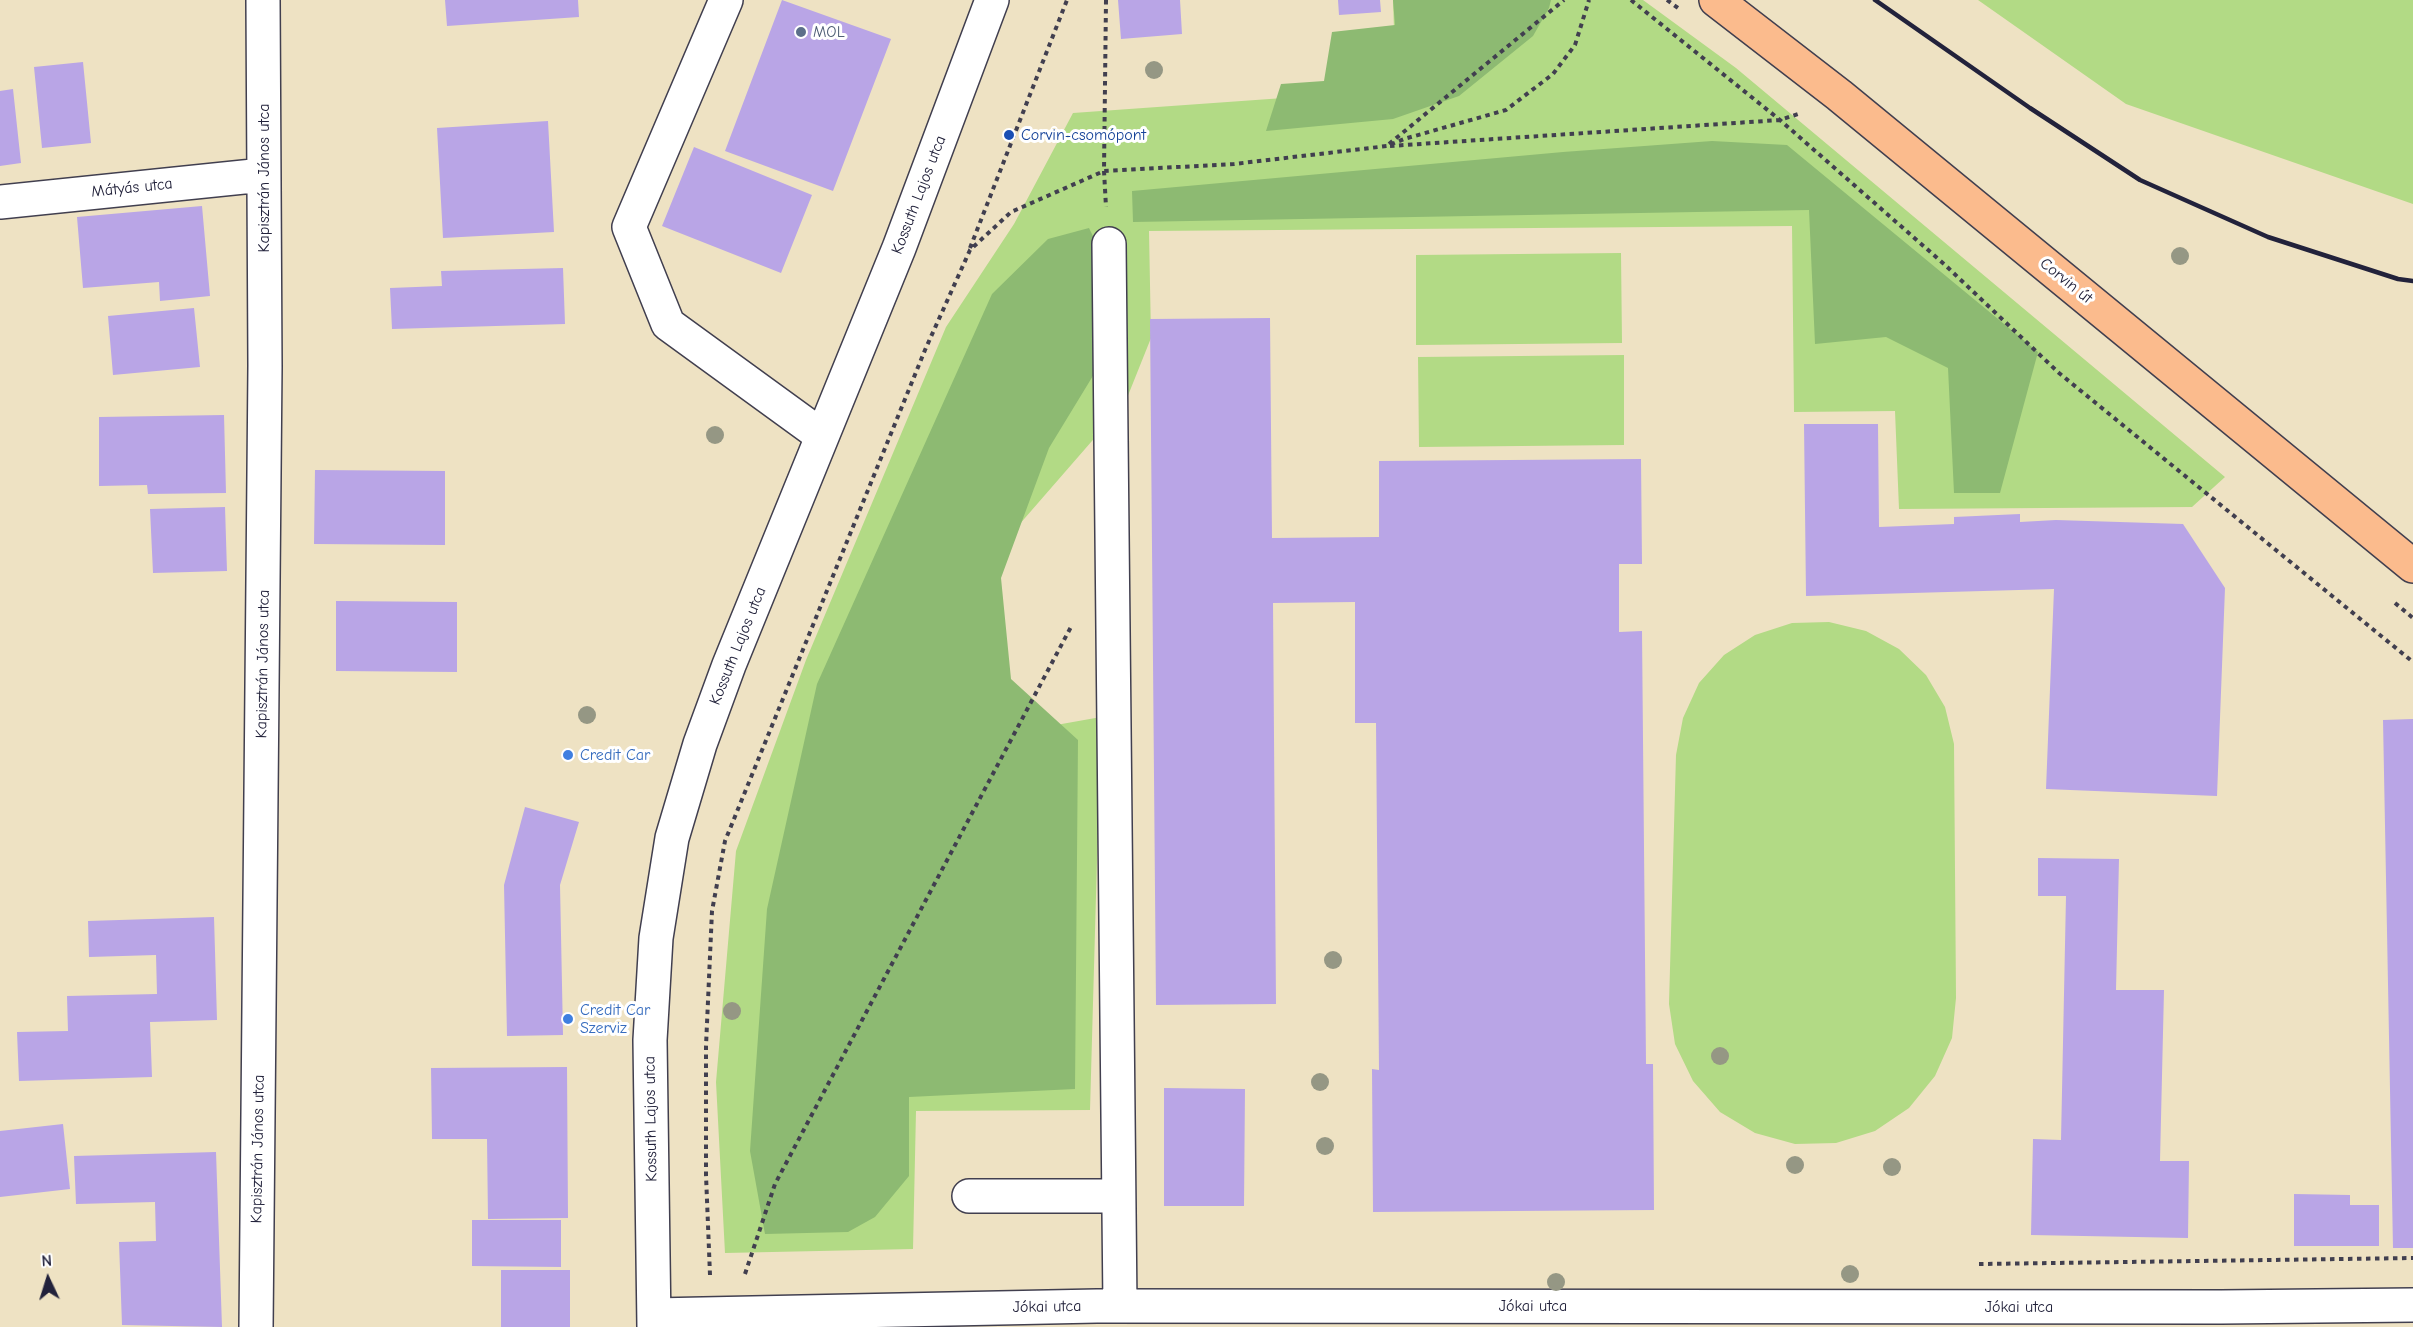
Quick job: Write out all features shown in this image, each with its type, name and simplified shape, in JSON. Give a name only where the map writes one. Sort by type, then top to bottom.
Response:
[{"type":"main road","name":"Corvin út","points":[[1716,0],[1839,95],[2413,566]]},
{"type":"street","name":"Kapisztrán János utca","points":[[256,1327],[266,366],[263,0]]},
{"type":"street","points":[[726,0],[629,227],[668,324],[822,436]]},
{"type":"street","name":"Kossuth Lajos utca","points":[[654,1321],[650,1040],[656,938],[672,838],[700,744],[729,665],[899,248],[992,0]]},
{"type":"street","name":"Mátyás utca","points":[[0,202],[263,175]]},
{"type":"street","points":[[1105,1313],[1118,1196],[1109,244]]},
{"type":"street","points":[[969,1196],[1118,1196]]},
{"type":"street","name":"Jókai utca","points":[[654,1321],[703,1313],[2221,1317],[2413,1305]]},
{"type":"path","points":[[703,1313],[710,1278],[706,1176],[706,1046],[712,911],[725,841],[925,350],[970,250],[1067,0]]},
{"type":"path","points":[[1106,0],[1104,171],[1109,244]]},
{"type":"path","points":[[1387,146],[1564,0]]},
{"type":"path","points":[[1387,146],[1506,110],[1553,74],[1570,52],[1575,45],[1589,0]]},
{"type":"path","points":[[1631,0],[1780,120],[1944,264],[2059,373],[2413,662]]},
{"type":"path","points":[[970,250],[1011,212],[1104,171],[1234,164],[1387,146],[1780,120],[1800,114]]},
{"type":"path","points":[[744,1277],[775,1184],[1084,603],[1112,587]]},
{"type":"green space","points":[[1393,0],[1643,0],[1736,68],[2225,477],[2192,507],[1899,509],[1895,411],[1794,412],[1792,226],[1149,231],[1151,338],[1125,403],[958,595],[983,738],[1101,717],[1090,1110],[916,1111],[913,1249],[725,1253],[716,1082],[736,851],[806,660],[946,327],[1014,224],[1073,113],[1396,90]]},
{"type":"green space","points":[[1393,0],[1551,0],[1533,36],[1459,96],[1393,119],[1266,131],[1281,84],[1324,81],[1332,32],[1395,25]]},
{"type":"green space","points":[[1978,0],[2413,0],[2413,204],[2126,104]]},
{"type":"green space","points":[[1712,141],[1787,145],[2038,352],[2000,493],[1954,493],[1948,368],[1886,337],[1815,344],[1809,210],[1133,222],[1132,191],[1563,152]]},
{"type":"green space","points":[[1089,228],[1103,257],[1102,361],[1049,448],[1001,578],[1011,679],[1078,740],[1075,1089],[909,1097],[909,1176],[875,1217],[848,1232],[765,1234],[750,1151],[767,909],[817,684],[992,294],[1048,239]]},
{"type":"green space","points":[[1621,253],[1622,343],[1416,345],[1416,255]]},
{"type":"green space","points":[[1624,355],[1624,445],[1419,447],[1418,357]]},
{"type":"green space","points":[[1829,622],[1866,631],[1899,649],[1926,675],[1945,707],[1954,744],[1956,998],[1952,1038],[1935,1076],[1909,1108],[1875,1131],[1836,1143],[1795,1144],[1755,1133],[1720,1112],[1693,1081],[1675,1044],[1669,1004],[1676,755],[1683,718],[1699,683],[1724,655],[1755,635],[1792,623]]},
{"type":"building","points":[[445,0],[578,0],[579,17],[447,26]]},
{"type":"building","points":[[782,0],[891,39],[833,191],[725,151]]},
{"type":"building","points":[[1118,0],[1180,0],[1182,34],[1121,39]]},
{"type":"building","points":[[1338,0],[1380,0],[1381,12],[1339,15]]},
{"type":"building","points":[[83,62],[91,143],[42,148],[34,67]]},
{"type":"building","points":[[13,89],[21,163],[0,166],[0,91]]},
{"type":"building","points":[[548,121],[554,232],[443,238],[437,128]]},
{"type":"building","points":[[694,147],[812,195],[781,273],[662,226]]},
{"type":"building","points":[[202,206],[210,296],[160,301],[159,282],[83,288],[77,217]]},
{"type":"building","points":[[563,268],[565,324],[392,329],[390,288],[442,286],[441,271]]},
{"type":"building","points":[[194,308],[200,367],[113,375],[108,316]]},
{"type":"building","points":[[1270,318],[1272,538],[1379,537],[1379,461],[1641,459],[1642,564],[1619,564],[1619,632],[1642,631],[1646,1064],[1653,1064],[1654,1210],[1373,1212],[1372,1069],[1379,1070],[1376,723],[1355,723],[1355,602],[1273,603],[1276,1004],[1156,1005],[1150,319]]},
{"type":"building","points":[[224,415],[226,493],[148,494],[147,485],[99,486],[99,417]]},
{"type":"building","points":[[1804,424],[1878,424],[1879,527],[1954,524],[1954,517],[2020,514],[2020,522],[2056,520],[2183,524],[2225,588],[2217,796],[2046,789],[2054,589],[1806,596]]},
{"type":"building","points":[[315,470],[445,471],[445,545],[314,544]]},
{"type":"building","points":[[225,507],[227,571],[153,573],[150,509]]},
{"type":"building","points":[[336,601],[457,602],[457,672],[336,671]]},
{"type":"building","points":[[2413,719],[2413,1248],[2393,1248],[2383,720]]},
{"type":"building","points":[[525,807],[579,822],[560,885],[563,1035],[507,1036],[504,885]]},
{"type":"building","points":[[2038,858],[2119,859],[2116,990],[2164,990],[2160,1161],[2189,1161],[2188,1238],[2031,1235],[2033,1139],[2061,1140],[2066,896],[2038,896]]},
{"type":"building","points":[[214,917],[217,1020],[150,1022],[152,1077],[19,1081],[17,1032],[68,1031],[67,996],[157,994],[156,955],[89,957],[88,921]]},
{"type":"building","points":[[567,1067],[568,1218],[488,1219],[487,1139],[432,1139],[431,1068]]},
{"type":"building","points":[[1164,1088],[1245,1089],[1244,1206],[1164,1206]]},
{"type":"building","points":[[63,1124],[70,1189],[0,1197],[0,1131]]},
{"type":"building","points":[[216,1152],[222,1327],[122,1325],[119,1242],[156,1241],[155,1202],[76,1204],[74,1156]]},
{"type":"building","points":[[2294,1194],[2350,1195],[2350,1205],[2379,1205],[2379,1246],[2294,1246]]},
{"type":"building","points":[[472,1220],[561,1220],[561,1267],[472,1266]]},
{"type":"building","points":[[501,1270],[570,1270],[570,1327],[501,1327]]},
{"type":"railway","points":[[1875,0],[2030,108],[2140,180],[2268,237],[2398,279],[2413,281]]},
{"type":"place","name":"MOL","points":[[801,32]]},
{"type":"place","name":"Corvin-csomópont","points":[[1009,135]]},
{"type":"place","name":"Credit Car","points":[[568,755]]},
{"type":"place","name":"Credit Car Szerviz","points":[[568,1019]]}]
